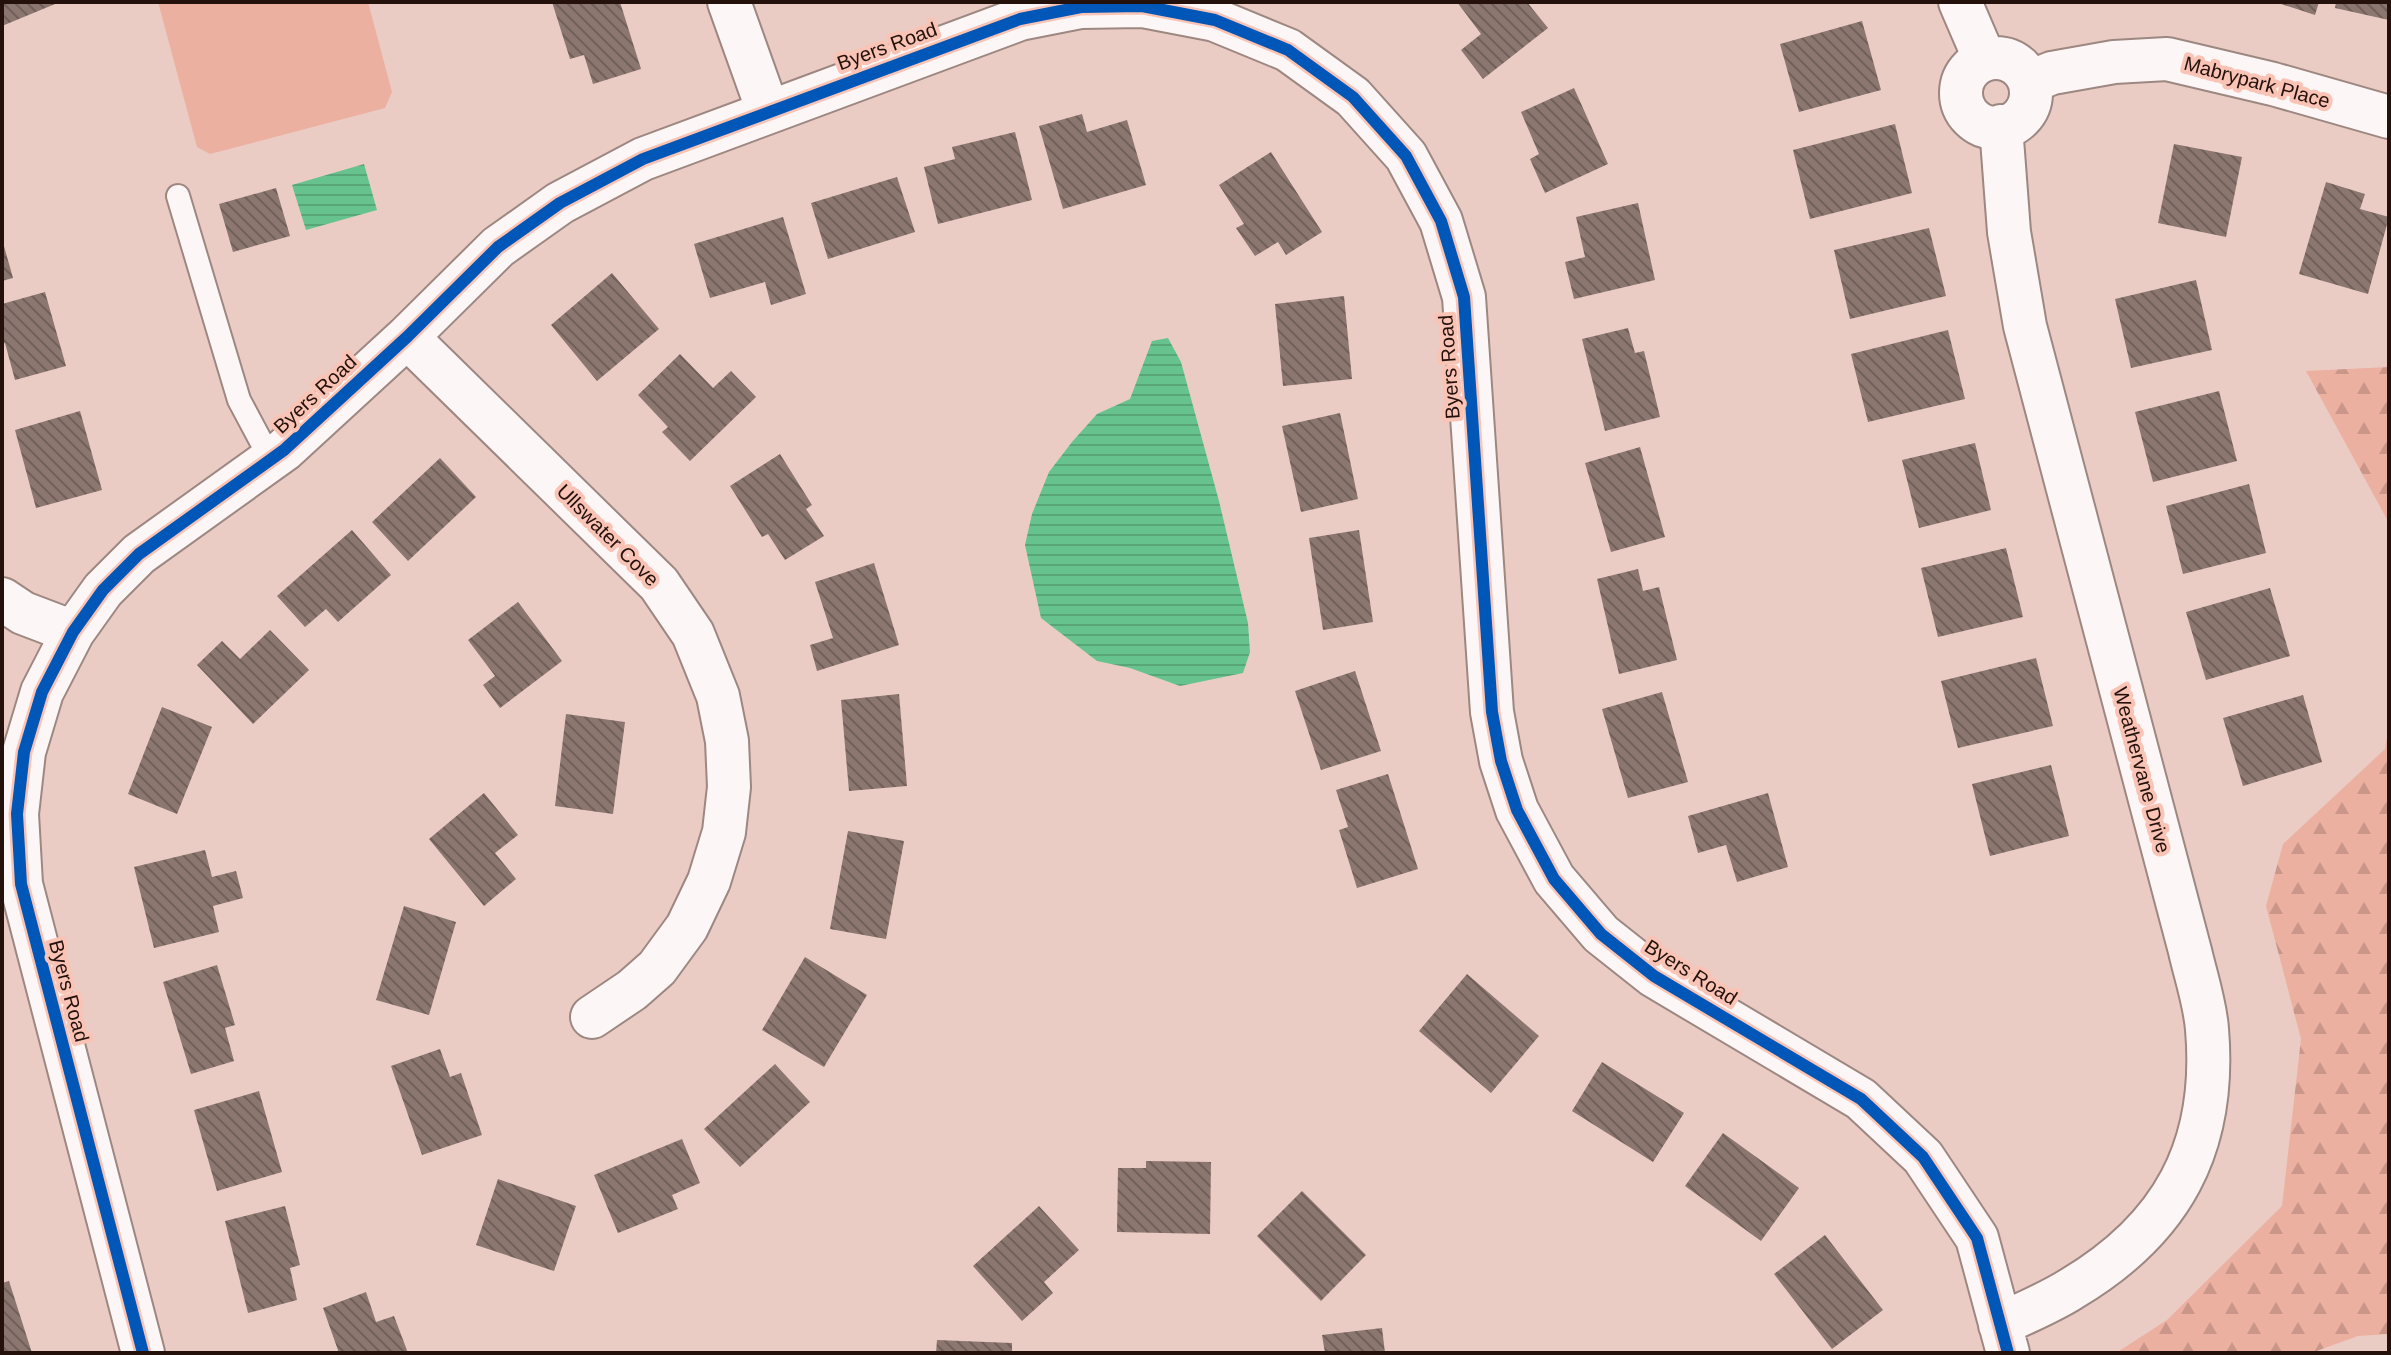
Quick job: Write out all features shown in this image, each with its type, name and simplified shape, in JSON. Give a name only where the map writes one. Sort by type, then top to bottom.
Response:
[{"type":"street","points":[[729,2],[768,111]]},
{"type":"street","points":[[1960,2],[1985,60]]},
{"type":"street","name":"Byers Road","points":[[143,1353],[21,884],[17,814],[24,752],[42,692],[73,632],[103,590],[139,554],[284,450],[407,337],[498,247],[560,203],[643,159],[1020,19],[1081,7],[1142,6],[1215,20],[1288,50],[1353,97],[1406,156],[1441,221],[1464,297],[1492,712],[1501,761],[1517,810],[1554,879],[1601,934],[1654,976],[1861,1099],[1923,1157],[1977,1238],[2004,1339]]},
{"type":"street","points":[[2000,57],[2013,62],[2024,70],[2030,82],[2032,97],[2024,116],[2001,126],[1988,127],[1976,122],[1966,110],[1961,96],[1963,81],[1970,69],[1985,60],[2000,57]]},
{"type":"street","name":"Mabrypark Place","points":[[2030,82],[2052,73],[2114,62],[2167,59],[2273,84],[2389,117]]},
{"type":"street","name":"Weathervane Drive","points":[[2001,126],[2009,232],[2025,326],[2190,951],[2207,1027],[2209,1086],[2200,1135],[2185,1174],[2155,1220],[2117,1258],[2004,1339]]},
{"type":"street","name":"Ullswater Cove","points":[[407,337],[659,584],[693,634],[718,696],[727,741],[729,787],[724,832],[709,881],[687,927],[657,968],[632,990],[592,1017]]},
{"type":"street","points":[[2,599],[23,613],[73,632]]},
{"type":"lane","points":[[178,196],[239,400],[271,460]]},
{"type":"green space","points":[[158,2],[368,2],[392,92],[385,108],[210,154],[197,147]]},
{"type":"green space","points":[[2389,367],[2389,523],[2306,371]]},
{"type":"green space","points":[[2389,726],[2389,1334],[2358,1336],[2311,1353],[2116,1353],[2167,1320],[2282,1206],[2301,1039],[2266,906],[2283,844],[2385,749]]},
{"type":"shaded area","points":[[364,164],[377,210],[306,230],[292,185]]},
{"type":"shaded area","points":[[1168,338],[1181,362],[1219,501],[1248,623],[1250,652],[1243,673],[1180,686],[1130,668],[1097,661],[1041,618],[1025,545],[1032,514],[1049,472],[1097,414],[1130,399],[1152,341]]},
{"type":"building","points":[[2,2],[60,2],[2,26]]},
{"type":"building","points":[[552,2],[620,2],[641,69],[593,84],[584,55],[570,59]]},
{"type":"building","points":[[1457,2],[1527,2],[1548,28],[1483,79],[1461,50],[1481,34]]},
{"type":"building","points":[[2275,2],[2319,2],[2315,15]]},
{"type":"building","points":[[2336,2],[2389,2],[2389,20],[2335,8]]},
{"type":"building","points":[[1862,21],[1881,90],[1799,112],[1780,44]]},
{"type":"building","points":[[1574,88],[1608,164],[1545,193],[1530,159],[1539,154],[1521,112]]},
{"type":"building","points":[[1082,114],[1087,132],[1127,120],[1146,185],[1063,209],[1039,126]]},
{"type":"building","points":[[1895,124],[1912,193],[1810,219],[1793,150]]},
{"type":"building","points":[[1015,132],[1032,200],[938,224],[924,167],[955,159],[952,147]]},
{"type":"building","points":[[2174,144],[2242,157],[2226,237],[2158,223]]},
{"type":"building","points":[[1271,152],[1322,232],[1286,255],[1278,242],[1255,256],[1236,228],[1244,224],[1219,185]]},
{"type":"building","points":[[897,177],[915,232],[828,259],[811,203]]},
{"type":"building","points":[[2326,182],[2365,194],[2360,209],[2389,217],[2368,294],[2299,274]]},
{"type":"building","points":[[276,188],[290,236],[233,252],[219,204]]},
{"type":"building","points":[[1638,203],[1655,280],[1574,299],[1565,262],[1585,257],[1576,217]]},
{"type":"building","points":[[783,217],[806,294],[771,305],[765,282],[710,298],[694,244]]},
{"type":"building","points":[[1929,228],[1946,296],[1850,319],[1834,250]]},
{"type":"building","points":[[2,239],[13,278],[2,281]]},
{"type":"building","points":[[612,273],[659,329],[597,381],[551,325]]},
{"type":"building","points":[[2196,280],[2212,350],[2131,368],[2115,299]]},
{"type":"building","points":[[45,292],[66,366],[15,380],[5,343],[2,344],[2,304]]},
{"type":"building","points":[[1344,296],[1352,379],[1283,386],[1275,304]]},
{"type":"building","points":[[1628,328],[1635,353],[1644,351],[1660,417],[1605,431],[1582,339]]},
{"type":"building","points":[[1948,330],[1965,399],[1868,422],[1851,354]]},
{"type":"building","points":[[680,354],[713,388],[731,371],[756,397],[690,461],[662,432],[668,427],[638,395]]},
{"type":"building","points":[[2219,391],[2237,461],[2153,482],[2135,412]]},
{"type":"building","points":[[80,411],[102,490],[36,508],[15,430]]},
{"type":"building","points":[[1340,413],[1358,499],[1301,512],[1282,426]]},
{"type":"building","points":[[1975,443],[1991,510],[1919,528],[1902,460]]},
{"type":"building","points":[[1640,447],[1665,537],[1611,552],[1585,463]]},
{"type":"building","points":[[780,454],[812,505],[806,509],[824,536],[785,560],[768,534],[762,537],[730,486]]},
{"type":"building","points":[[440,458],[476,497],[408,561],[372,522]]},
{"type":"building","points":[[2249,484],[2266,553],[2183,574],[2166,506]]},
{"type":"building","points":[[352,530],[391,575],[338,622],[326,609],[305,627],[277,596]]},
{"type":"building","points":[[1359,530],[1373,622],[1323,630],[1309,538]]},
{"type":"building","points":[[2006,548],[2023,617],[1938,637],[1921,568]]},
{"type":"building","points":[[874,563],[899,645],[817,671],[810,645],[833,638],[815,582]]},
{"type":"building","points":[[1638,569],[1643,591],[1659,587],[1677,660],[1619,674],[1597,579]]},
{"type":"building","points":[[2270,588],[2290,656],[2206,680],[2186,612]]},
{"type":"building","points":[[518,602],[562,661],[500,708],[483,685],[495,676],[468,640]]},
{"type":"building","points":[[270,630],[309,670],[253,724],[197,665],[222,641],[240,659]]},
{"type":"building","points":[[2036,658],[2053,726],[1958,748],[1941,681]]},
{"type":"building","points":[[1355,671],[1381,751],[1321,770],[1295,691]]},
{"type":"building","points":[[1662,692],[1688,782],[1628,798],[1602,709]]},
{"type":"building","points":[[899,694],[907,786],[849,791],[841,700]]},
{"type":"building","points":[[2303,695],[2322,762],[2243,786],[2223,718]]},
{"type":"building","points":[[162,707],[212,727],[177,814],[128,794]]},
{"type":"building","points":[[566,714],[625,722],[613,814],[555,806]]},
{"type":"building","points":[[2051,765],[2069,836],[1990,856],[1972,784]]},
{"type":"building","points":[[1388,774],[1418,869],[1357,888],[1339,830],[1348,827],[1336,790]]},
{"type":"building","points":[[484,793],[518,835],[495,853],[516,879],[484,906],[429,839]]},
{"type":"building","points":[[1768,793],[1788,867],[1737,882],[1726,845],[1698,853],[1688,816]]},
{"type":"building","points":[[848,831],[904,841],[886,939],[830,929]]},
{"type":"building","points":[[205,850],[212,877],[236,871],[243,898],[213,906],[219,932],[154,948],[134,867]]},
{"type":"building","points":[[404,906],[456,922],[429,1015],[376,1000]]},
{"type":"building","points":[[805,957],[867,995],[824,1067],[762,1030]]},
{"type":"building","points":[[217,965],[235,1025],[225,1028],[234,1061],[191,1074],[163,982]]},
{"type":"building","points":[[1467,974],[1539,1036],[1491,1093],[1419,1031]]},
{"type":"building","points":[[440,1049],[450,1077],[461,1073],[482,1135],[422,1155],[391,1066]]},
{"type":"building","points":[[1602,1062],[1684,1113],[1653,1162],[1572,1111]]},
{"type":"building","points":[[775,1064],[810,1102],[740,1167],[704,1129]]},
{"type":"building","points":[[259,1091],[282,1172],[217,1191],[194,1110]]},
{"type":"building","points":[[1723,1133],[1799,1188],[1761,1241],[1685,1186]]},
{"type":"building","points":[[682,1139],[700,1183],[672,1195],[678,1209],[618,1233],[594,1175]]},
{"type":"building","points":[[1146,1161],[1211,1162],[1210,1234],[1117,1232],[1118,1168],[1146,1168]]},
{"type":"building","points":[[498,1179],[576,1206],[554,1271],[476,1245]]},
{"type":"building","points":[[1302,1191],[1366,1255],[1321,1301],[1257,1236]]},
{"type":"building","points":[[285,1206],[300,1265],[290,1268],[297,1300],[248,1313],[225,1221]]},
{"type":"building","points":[[1039,1206],[1079,1250],[1044,1282],[1053,1293],[1022,1321],[973,1266]]},
{"type":"building","points":[[1825,1235],[1883,1310],[1832,1349],[1774,1274]]},
{"type":"building","points":[[9,1281],[32,1353],[2,1353],[2,1283]]},
{"type":"building","points":[[366,1292],[376,1322],[394,1316],[408,1353],[339,1353],[323,1308]]},
{"type":"building","points":[[1382,1328],[1385,1353],[1325,1353],[1322,1335]]},
{"type":"building","points":[[937,1340],[1012,1343],[1012,1353],[936,1353]]},
{"type":"cycle path","points":[[143,1353],[21,884],[17,814],[24,752],[42,692],[73,632],[103,590],[139,554],[284,450],[407,337],[498,247],[560,203],[643,159],[1020,19],[1081,7],[1142,6],[1215,20],[1288,50],[1353,97],[1406,156],[1441,221],[1464,297],[1492,712],[1501,761],[1517,810],[1554,879],[1601,934],[1654,976],[1861,1099],[1923,1157],[1977,1238],[2008,1353]]}]
